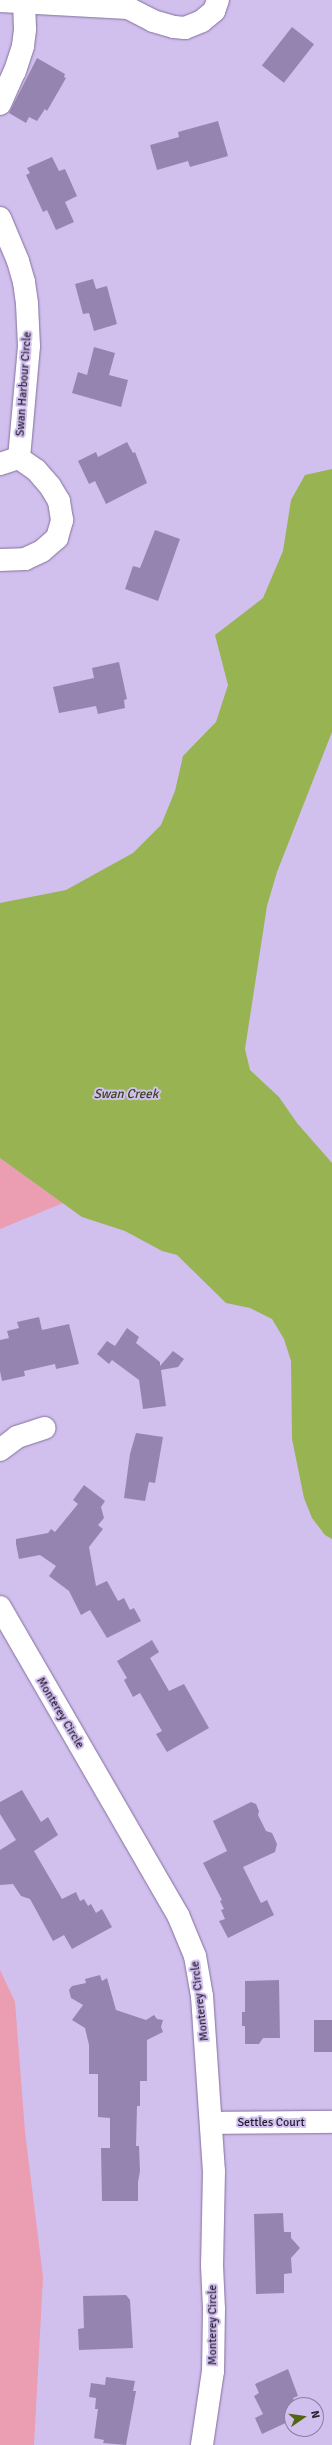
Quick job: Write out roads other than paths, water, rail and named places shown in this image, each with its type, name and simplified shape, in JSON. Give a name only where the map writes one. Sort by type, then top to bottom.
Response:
[{"type":"street","points":[[0,1],[130,4],[153,21],[174,27],[185,28],[202,21],[214,11],[218,0]]},
{"type":"street","points":[[0,104],[15,71],[23,46],[25,29],[24,2]]},
{"type":"street","name":"Swan Harbour Circle","points":[[0,218],[18,261],[24,282],[27,304],[29,346],[10,461],[36,470],[50,486],[59,501],[62,520],[57,538],[42,551],[25,559],[0,560]]},
{"type":"street","points":[[0,1450],[17,1437],[45,1428]]},
{"type":"street","name":"Monterey Circle","points":[[0,1607],[170,1902],[185,1931],[195,1956],[202,1996],[214,2171],[212,2265],[214,2342],[211,2396],[202,2445]]},
{"type":"street","name":"Settles Court","points":[[211,2123],[332,2122]]},
{"type":"water","name":"Swan Creek","points":[[332,469],[332,732],[277,872],[267,906],[245,1049],[250,1070],[279,1097],[297,1123],[332,1163],[332,1539],[325,1535],[312,1518],[304,1498],[292,1439],[291,1361],[284,1339],[272,1319],[250,1308],[226,1303],[177,1255],[162,1251],[125,1231],[82,1217],[0,1158],[0,903],[66,890],[133,853],[161,825],[175,791],[183,756],[216,722],[228,685],[215,635],[263,598],[283,551],[291,500],[305,475]]}]
